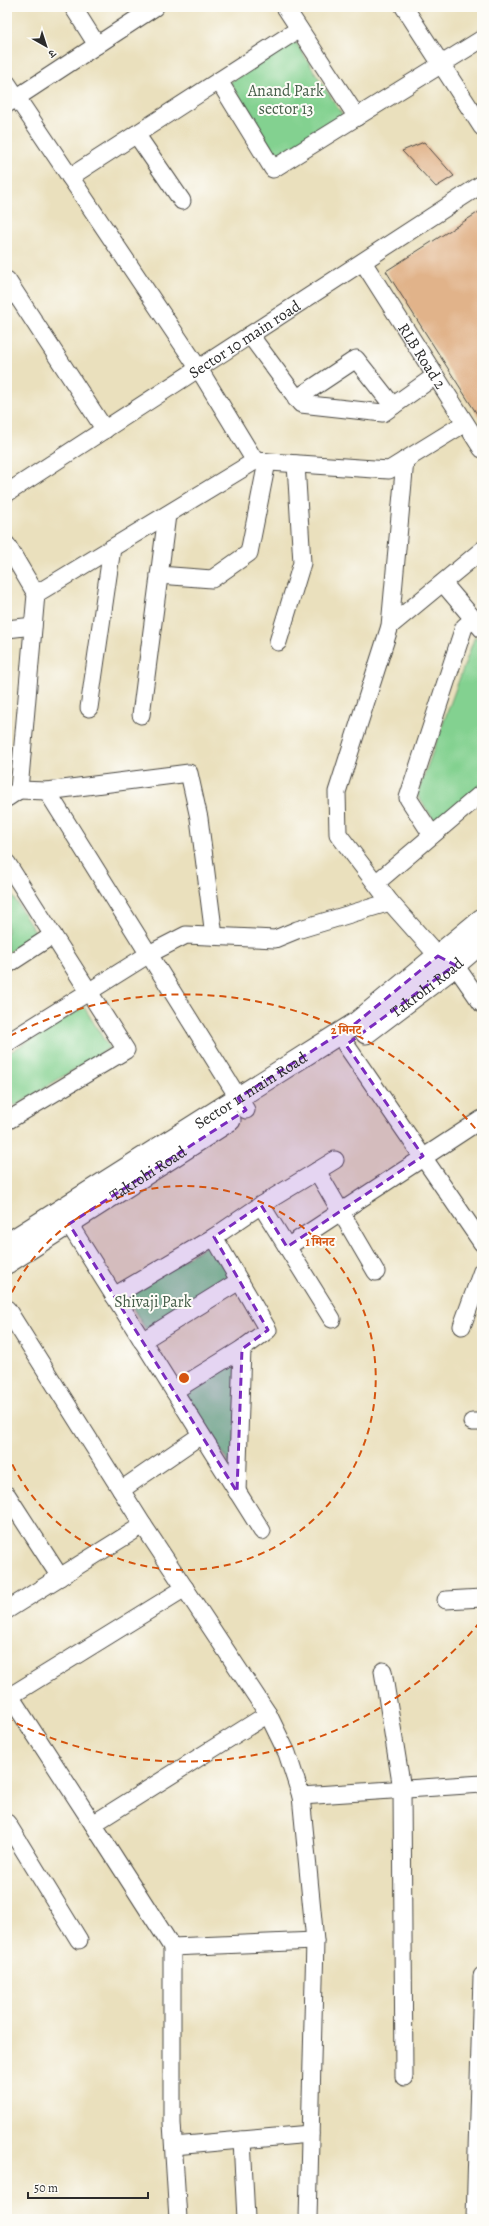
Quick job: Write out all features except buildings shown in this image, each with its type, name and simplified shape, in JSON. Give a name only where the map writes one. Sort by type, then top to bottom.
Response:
[{"type":"street","points":[[72,7],[97,45]]},
{"type":"street","points":[[11,101],[155,7]]},
{"type":"street","points":[[285,7],[357,117]]},
{"type":"street","points":[[404,7],[482,127]]},
{"type":"street","points":[[70,177],[299,29]]},
{"type":"street","points":[[218,81],[273,169],[482,39]]},
{"type":"street","points":[[7,83],[11,101],[70,177],[261,462],[249,553],[212,579],[159,575]]},
{"type":"street","points":[[136,134],[182,201]]},
{"type":"street","name":"Sector 10 main road","points":[[7,493],[482,184]]},
{"type":"street","name":"RLB Road 2","points":[[363,262],[482,449]]},
{"type":"street","points":[[7,280],[105,430]]},
{"type":"street","points":[[250,335],[301,404],[383,413],[435,376]]},
{"type":"street","points":[[296,399],[356,360],[393,406]]},
{"type":"street","points":[[36,594],[167,515],[261,462],[389,470],[465,423]]},
{"type":"street","points":[[405,460],[390,626],[337,792],[338,834],[390,902],[447,960],[482,1004]]},
{"type":"street","points":[[278,642],[302,563],[296,464]]},
{"type":"street","points":[[141,715],[167,515]]},
{"type":"street","points":[[7,545],[36,594],[13,794],[189,773],[199,818],[214,936]]},
{"type":"street","points":[[89,708],[112,548]]},
{"type":"street","points":[[390,626],[482,550]]},
{"type":"street","points":[[432,835],[408,798],[464,627],[478,624],[443,583]]},
{"type":"street","points":[[7,629],[33,626]]},
{"type":"street","points":[[47,791],[242,1104]]},
{"type":"street","points":[[376,883],[482,793]]},
{"type":"street","points":[[7,863],[126,1050],[9,1116]]},
{"type":"street","points":[[7,1043],[149,954],[186,935],[275,939],[297,930],[390,902]]},
{"type":"street","name":"Sector 11 main Road","points":[[7,1244],[242,1104],[447,960],[482,919]]},
{"type":"street","points":[[7,965],[54,935]]},
{"type":"street","name":"Takrohi Road","points":[[7,1263],[69,1224],[242,1104],[373,1028],[447,960],[482,942]]},
{"type":"street","points":[[346,1045],[482,1243]]},
{"type":"street","points":[[287,1247],[423,1156],[480,1123]]},
{"type":"street","points":[[114,1296],[214,1237],[260,1205],[335,1160]]},
{"type":"street","points":[[317,1171],[342,1211],[376,1272]]},
{"type":"street","points":[[260,1205],[332,1319]]},
{"type":"street","points":[[69,1224],[262,1531]]},
{"type":"street","points":[[174,1391],[268,1330],[214,1237]]},
{"type":"street","points":[[462,1326],[482,1271]]},
{"type":"street","points":[[142,1341],[239,1281]]},
{"type":"street","points":[[7,1309],[143,1525],[268,1714],[287,1753],[300,1796],[315,1941],[308,2219]]},
{"type":"street","points":[[237,1492],[242,1348]]},
{"type":"street","points":[[121,1490],[201,1435]]},
{"type":"street","points":[[7,1495],[60,1577]]},
{"type":"street","points":[[7,1610],[143,1525]]},
{"type":"street","points":[[178,2219],[174,2146],[172,1947],[93,1824],[8,1697],[185,1588]]},
{"type":"street","points":[[446,1600],[482,1598]]},
{"type":"street","points":[[383,1670],[402,1789],[404,2077]]},
{"type":"street","points":[[93,1824],[268,1714]]},
{"type":"street","points":[[300,1796],[482,1784]]},
{"type":"street","points":[[7,1823],[79,1940]]},
{"type":"street","points":[[172,1947],[315,1941]]},
{"type":"street","points":[[475,2219],[482,1976]]},
{"type":"street","points":[[174,2146],[310,2134]]},
{"type":"street","points":[[242,2140],[246,2219]]},
{"type":"highlighted area","points":[[438,956],[455,965],[346,1045],[423,1156],[287,1247],[261,1205],[214,1237],[268,1330],[242,1349],[237,1492],[69,1224],[246,1110],[238,1098],[356,1023]]},
{"type":"green space","name":"Anand Park sector 13","points":[[295,41],[343,116],[277,157],[230,82]]},
{"type":"green space","points":[[475,636],[482,645],[482,784],[436,823],[417,795]]},
{"type":"green space","points":[[7,887],[37,935],[7,953]]},
{"type":"green space","points":[[84,1007],[109,1048],[15,1106],[7,1093],[7,1054]]},
{"type":"green space","name":"Shivaji Park","points":[[213,1242],[232,1276],[146,1330],[125,1295]]},
{"type":"green space","points":[[239,1355],[235,1473],[182,1391]]}]
